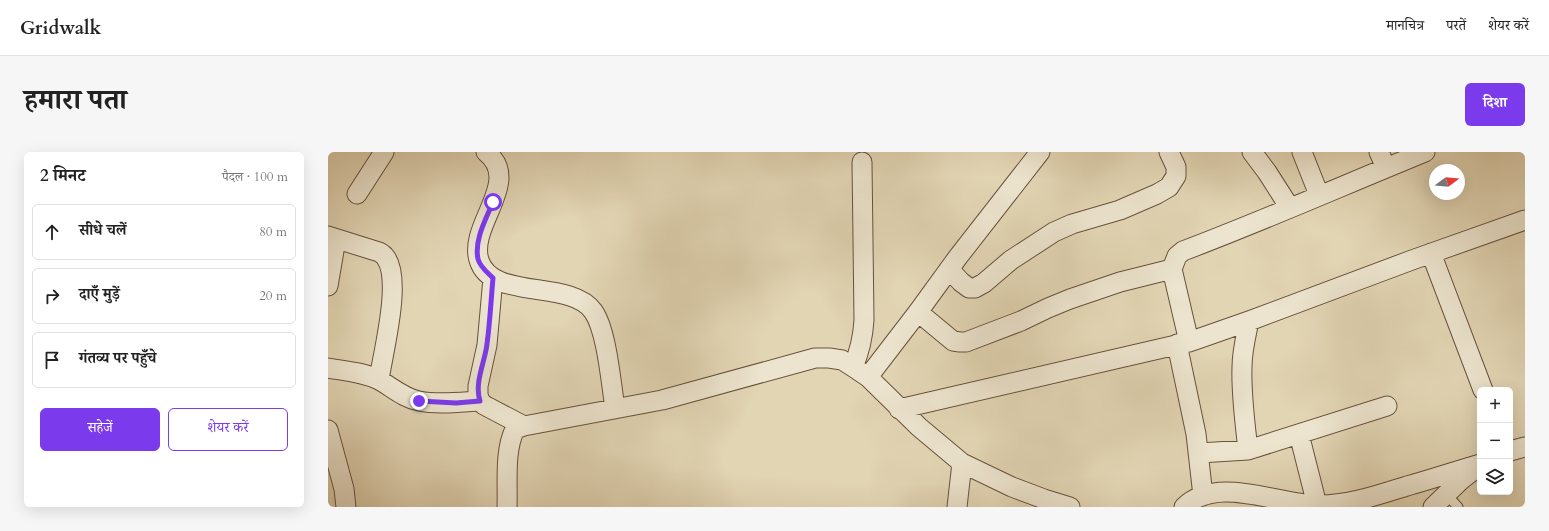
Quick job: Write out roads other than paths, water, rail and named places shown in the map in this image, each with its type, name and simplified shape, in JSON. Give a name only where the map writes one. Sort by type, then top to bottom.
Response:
[{"type":"street","points":[[357,194],[384,152]]},
{"type":"street","points":[[486,152],[497,165],[499,172]]},
{"type":"street","points":[[508,152],[499,172],[496,191],[478,245],[478,259],[483,268],[493,278],[506,283],[568,296],[584,302],[593,310],[598,320],[604,340],[615,408]]},
{"type":"street","points":[[861,372],[918,312],[949,269],[1040,152]]},
{"type":"street","points":[[949,269],[969,288],[975,288],[984,283],[1011,260],[1054,232],[1072,224],[1120,210],[1157,194],[1169,187],[1176,176],[1176,167],[1169,152]]},
{"type":"street","points":[[1252,152],[1290,208]]},
{"type":"street","points":[[1302,152],[1319,195]]},
{"type":"street","points":[[1203,496],[1199,453],[1192,415],[1172,269],[1177,256],[1183,251],[1235,232],[1319,195],[1382,160],[1424,152]]},
{"type":"street","points":[[861,372],[860,350],[864,320],[862,162]]},
{"type":"street","points":[[899,409],[1183,343],[1249,321],[1431,253],[1525,220]]},
{"type":"street","points":[[328,286],[332,238],[378,252],[385,257],[389,265],[392,279],[392,294],[379,380]]},
{"type":"street","points":[[1431,253],[1482,387]]},
{"type":"street","points":[[918,312],[953,341],[966,342],[1021,321],[1070,299],[1120,282],[1172,269]]},
{"type":"street","points":[[493,278],[487,345],[478,386],[478,395],[480,401],[484,405],[524,426]]},
{"type":"street","points":[[1248,450],[1242,366],[1244,343],[1249,321]]},
{"type":"street","points":[[507,507],[508,451],[510,438],[515,429],[615,408],[662,400],[815,358],[842,360],[861,372],[899,409],[962,463],[1012,487],[1070,507]]},
{"type":"street","points":[[328,370],[365,374],[379,380],[404,396],[419,401],[456,403],[480,401]]},
{"type":"street","points":[[1199,453],[1248,450],[1387,406]]},
{"type":"street","points":[[328,430],[344,489],[346,507]]},
{"type":"street","points":[[1299,434],[1317,505]]},
{"type":"street","points":[[1513,450],[1525,447]]},
{"type":"street","points":[[957,507],[962,463]]},
{"type":"street","points":[[1184,507],[1203,496],[1219,492],[1236,492],[1259,495],[1289,502],[1317,505],[1360,500],[1477,465]]},
{"type":"street","points":[[1446,503],[1477,467]]}]
